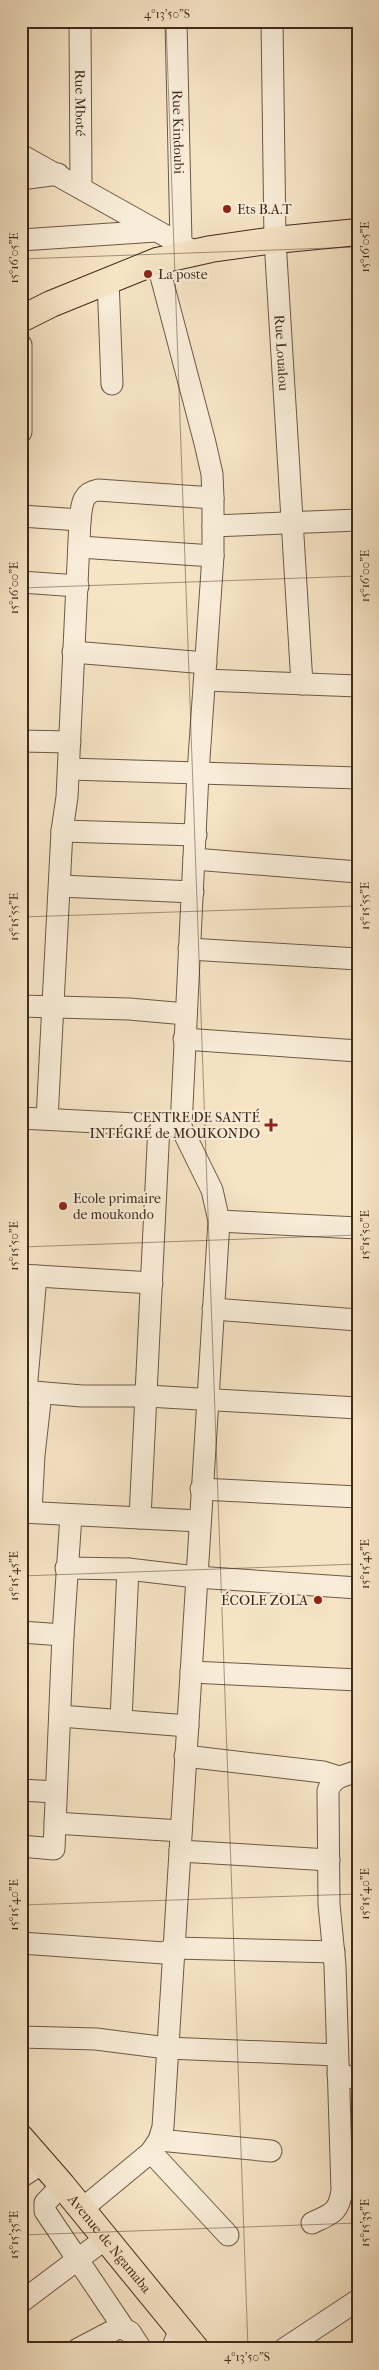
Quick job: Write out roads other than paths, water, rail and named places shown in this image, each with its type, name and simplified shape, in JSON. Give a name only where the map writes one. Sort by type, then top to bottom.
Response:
[{"type":"main road","points":[[21,319],[108,279],[188,248],[358,232]]},
{"type":"main road","name":"Avenue de Ngamaba","points":[[21,2138],[32,2170],[62,2185],[183,2342]]},
{"type":"street","name":"Rue Mboté","points":[[80,21],[81,187]]},
{"type":"street","name":"Rue Kindoubi","points":[[176,21],[188,248]]},
{"type":"street","name":"Rue Loualou","points":[[272,21],[275,240],[302,684]]},
{"type":"street","points":[[21,155],[188,248]]},
{"type":"street","points":[[21,179],[58,174]]},
{"type":"street","points":[[21,240],[156,231]]},
{"type":"street","points":[[82,2209],[155,2146],[164,2117],[206,1399],[219,1221],[212,1190],[180,1127],[198,773],[213,556],[212,474],[157,261]]},
{"type":"street","points":[[108,279],[112,384]]},
{"type":"street","points":[[21,345],[21,432]]},
{"type":"street","points":[[46,1119],[62,831],[69,768],[80,520],[84,497],[91,491],[98,490],[213,498]]},
{"type":"street","points":[[21,516],[80,520]]},
{"type":"street","points":[[213,526],[358,520]]},
{"type":"street","points":[[80,547],[213,556]]},
{"type":"street","points":[[21,582],[78,586]]},
{"type":"street","points":[[74,652],[205,672],[302,684],[358,686]]},
{"type":"street","points":[[21,742],[70,742]]},
{"type":"street","points":[[69,768],[358,778]]},
{"type":"street","points":[[62,831],[196,836]]},
{"type":"street","points":[[194,858],[358,872]]},
{"type":"street","points":[[60,886],[193,892]]},
{"type":"street","points":[[189,949],[358,958]]},
{"type":"street","points":[[21,1006],[186,1014]]},
{"type":"street","points":[[184,1039],[358,1050]]},
{"type":"street","points":[[21,1118],[180,1127]]},
{"type":"street","points":[[140,1518],[159,1125]]},
{"type":"street","points":[[219,1221],[358,1228]]},
{"type":"street","points":[[152,1283],[29,1276],[29,1392],[34,1455],[26,1512],[200,1521]]},
{"type":"street","points":[[213,1309],[358,1320]]},
{"type":"street","points":[[29,1392],[82,1396],[147,1396],[358,1408]]},
{"type":"street","points":[[201,1489],[358,1497]]},
{"type":"street","points":[[21,1846],[54,1849],[66,1568],[71,1514]]},
{"type":"street","points":[[66,1568],[128,1569],[196,1578],[358,1588]]},
{"type":"street","points":[[121,1719],[128,1569]]},
{"type":"street","points":[[21,1632],[63,1635]]},
{"type":"street","points":[[191,1672],[358,1680]]},
{"type":"street","points":[[60,1716],[121,1719],[188,1726]]},
{"type":"street","points":[[185,1756],[348,1774]]},
{"type":"street","points":[[312,2224],[336,2211],[340,2203],[344,2069],[329,1904],[328,1791],[330,1784],[348,1774]]},
{"type":"street","points":[[21,1790],[55,1792]]},
{"type":"street","points":[[55,1823],[329,1860]]},
{"type":"street","points":[[21,1943],[164,1953],[174,1948],[334,1952]]},
{"type":"street","points":[[21,2037],[96,2039],[344,2069]]},
{"type":"street","points":[[155,2146],[271,2151]]},
{"type":"street","points":[[155,2146],[228,2235]]},
{"type":"street","points":[[62,2185],[45,2203],[45,2211],[141,2349]]},
{"type":"street","points":[[21,2302],[105,2239]]},
{"type":"street","points":[[284,2349],[358,2300]]},
{"type":"street","points":[[78,2349],[115,2328],[124,2327]]},
{"type":"place","name":"Ets B.A.T","points":[[227,209]]},
{"type":"place","name":"La poste","points":[[148,274]]},
{"type":"place","name":"CENTRE DE SANTÉ INTÉGRÉ de MOUKONDO","points":[[271,1125]]},
{"type":"place","name":"Ecole primaire de moukondo","points":[[63,1206]]},
{"type":"place","name":"ÉCOLE ZOLA","points":[[318,1600]]}]
